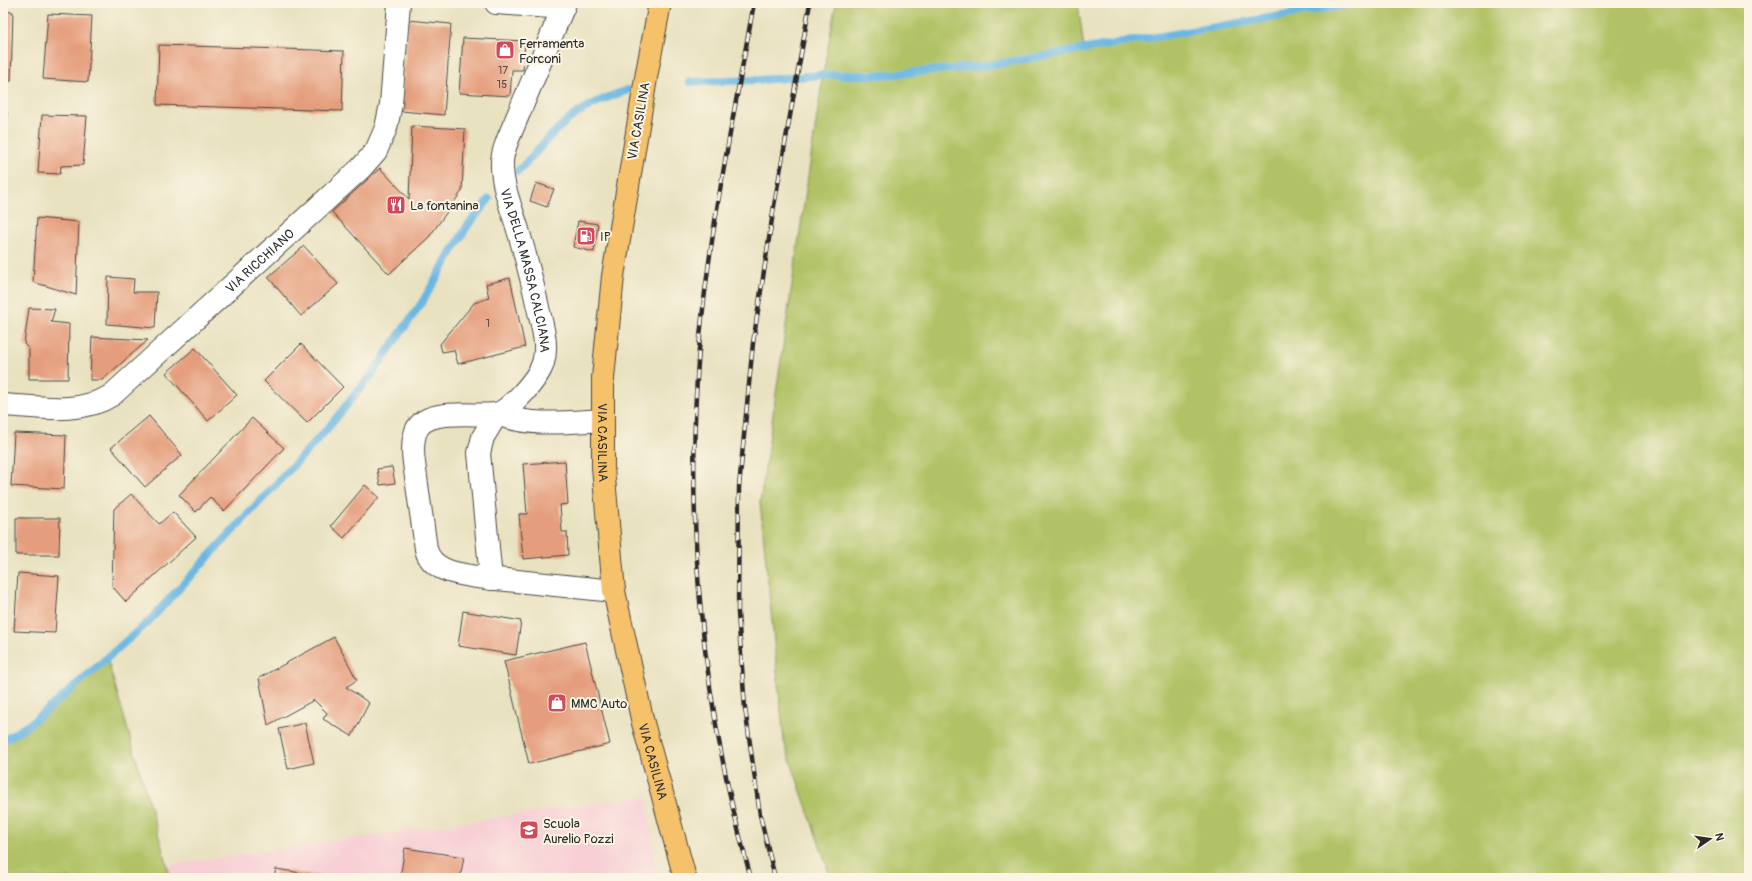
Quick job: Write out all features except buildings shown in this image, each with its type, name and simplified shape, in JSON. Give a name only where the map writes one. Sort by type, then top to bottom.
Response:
[{"type":"main road","name":"VIA CASILINA","points":[[660,3],[613,276],[604,365],[603,420],[605,493],[614,590],[643,723],[685,878]]},
{"type":"street","name":"VIA RICCHIANO","points":[[3,405],[74,407],[95,404],[106,399],[361,168],[376,151],[386,128],[391,104],[399,3]]},
{"type":"street","points":[[496,3],[564,5]]},
{"type":"street","name":"VIA DELLA MASSA CALCIANA","points":[[497,414],[516,400],[529,387],[543,364],[546,350],[542,325],[529,270],[502,173],[502,162],[503,152],[508,139],[564,5]]},
{"type":"street","points":[[603,420],[544,423],[511,420],[497,414],[457,414],[430,419],[422,424],[416,430],[413,449],[427,555],[435,564],[456,574],[490,579],[614,590]]},
{"type":"street","points":[[490,579],[479,453],[483,437],[497,414]]},
{"type":"shaded area","name":"Scuola Aurelio Pozzi","points":[[647,796],[657,878],[171,878],[168,865]]},
{"type":"green space","points":[[836,3],[1078,3],[1084,49],[1350,3],[1749,3],[1749,878],[831,878],[784,742],[760,502],[823,75]]},
{"type":"green space","points":[[107,658],[171,878],[3,878],[3,741],[42,714]]},
{"type":"waterway","points":[[690,82],[759,80],[823,75],[884,75],[984,66],[1358,3]]},
{"type":"waterway","points":[[518,171],[555,131],[576,114],[610,96],[628,90]]},
{"type":"waterway","points":[[3,741],[27,726],[58,701],[148,622],[328,428],[372,374],[421,304],[468,225],[489,199]]},
{"type":"railway","points":[[751,878],[734,812],[720,745],[709,678],[701,610],[696,542],[694,473],[700,337],[710,253],[754,3]]},
{"type":"railway","points":[[775,878],[760,815],[745,708],[738,613],[739,487],[753,343],[774,206],[810,3]]},
{"type":"place","name":"Ferramenta Forconi","points":[[505,50]]},
{"type":"place","name":"La fontanina","points":[[396,205]]},
{"type":"place","name":"IP","points":[[586,236]]},
{"type":"place","name":"MMC Auto","points":[[557,703]]},
{"type":"place","name":"Scuola Aurelio Pozzi","points":[[529,830]]}]
